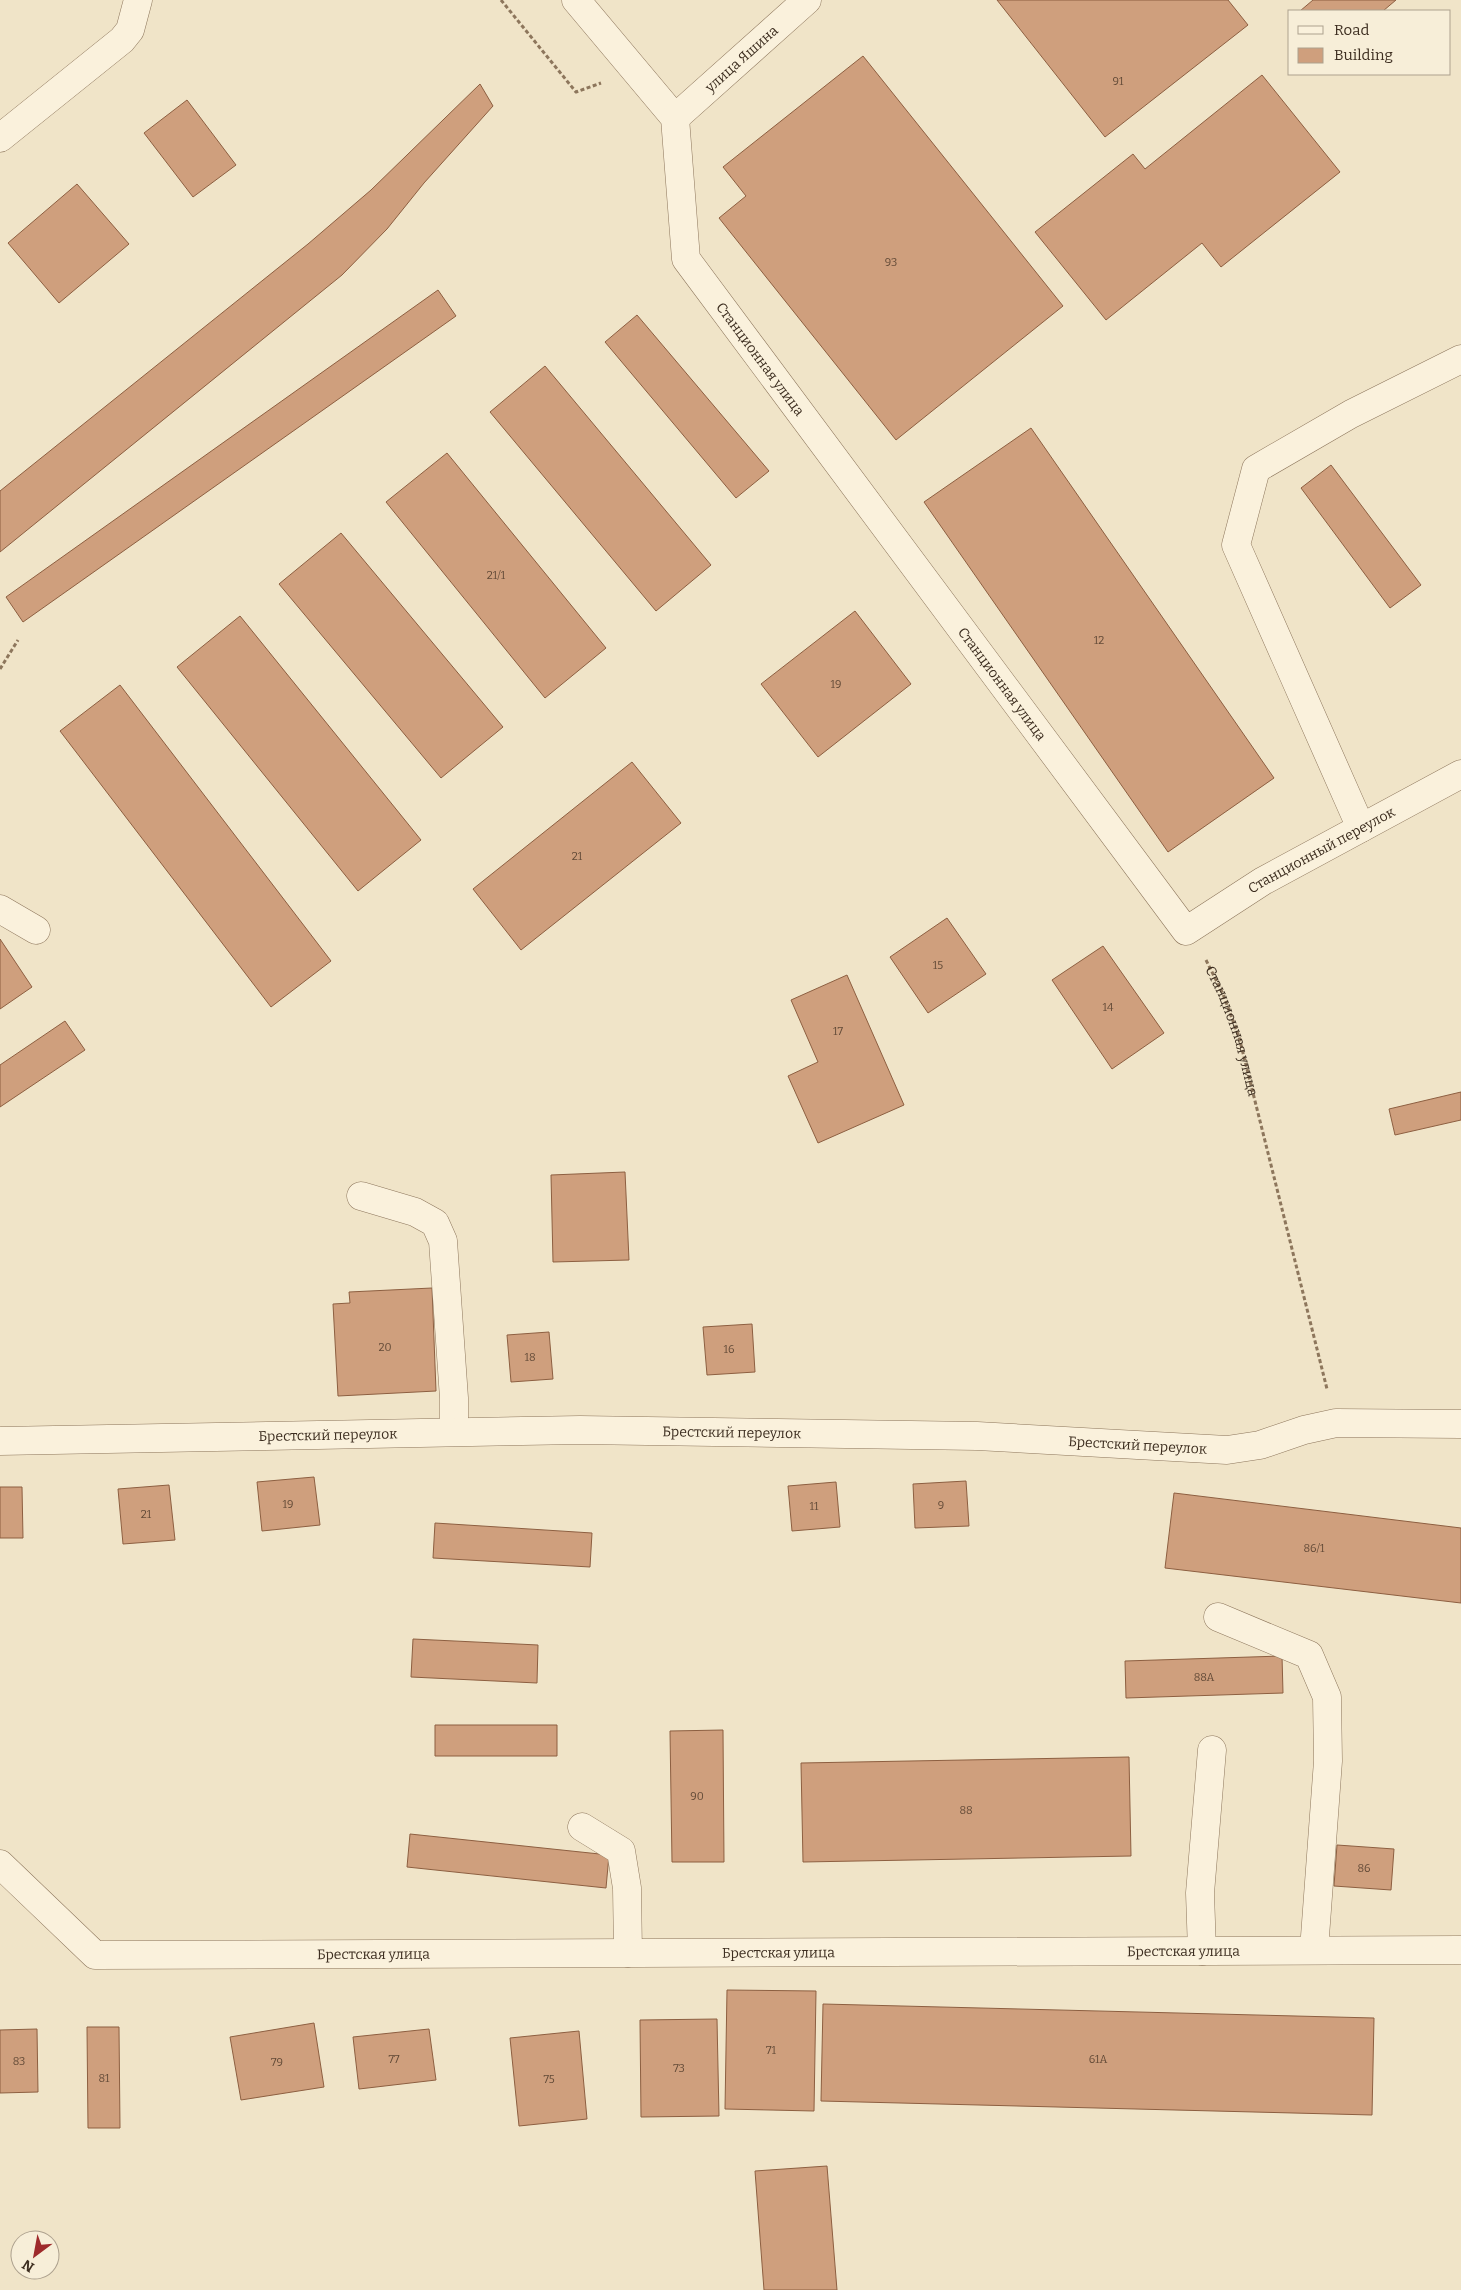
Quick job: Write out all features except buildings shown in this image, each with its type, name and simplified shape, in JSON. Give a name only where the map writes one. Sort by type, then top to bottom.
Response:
[{"type":"street","points":[[0,138],[122,40],[130,30],[138,0]]},
{"type":"street","points":[[576,0],[675,118]]},
{"type":"street","name":"улица Яшина","points":[[675,118],[807,0]]},
{"type":"street","name":"Станционная улица","points":[[675,118],[686,259],[1186,931]]},
{"type":"street","points":[[1361,828],[1236,545],[1256,469],[1351,414],[1461,359]]},
{"type":"street","name":"Станционный переулок","points":[[1186,931],[1263,881],[1461,774]]},
{"type":"street","points":[[0,909],[36,930]]},
{"type":"street","points":[[360,1196],[415,1212],[435,1223],[443,1241],[454,1398],[454,1431]]},
{"type":"street","name":"Брестский переулок","points":[[0,1441],[580,1430],[977,1436],[1227,1450],[1260,1445],[1304,1430],[1336,1423],[1461,1424]]},
{"type":"street","points":[[1218,1617],[1309,1654],[1327,1697],[1328,1761],[1314,1950]]},
{"type":"street","points":[[1202,1951],[1200,1894],[1212,1750]]},
{"type":"street","points":[[582,1827],[621,1851],[627,1888],[628,1953]]},
{"type":"street","name":"Брестская улица","points":[[0,1864],[95,1955],[1461,1950]]},
{"type":"path","points":[[501,0],[576,92]]},
{"type":"path","points":[[0,669],[18,640]]},
{"type":"path","name":"Станционная улица","points":[[1186,931],[1208,965],[1223,994],[1239,1037],[1336,1423]]}]
